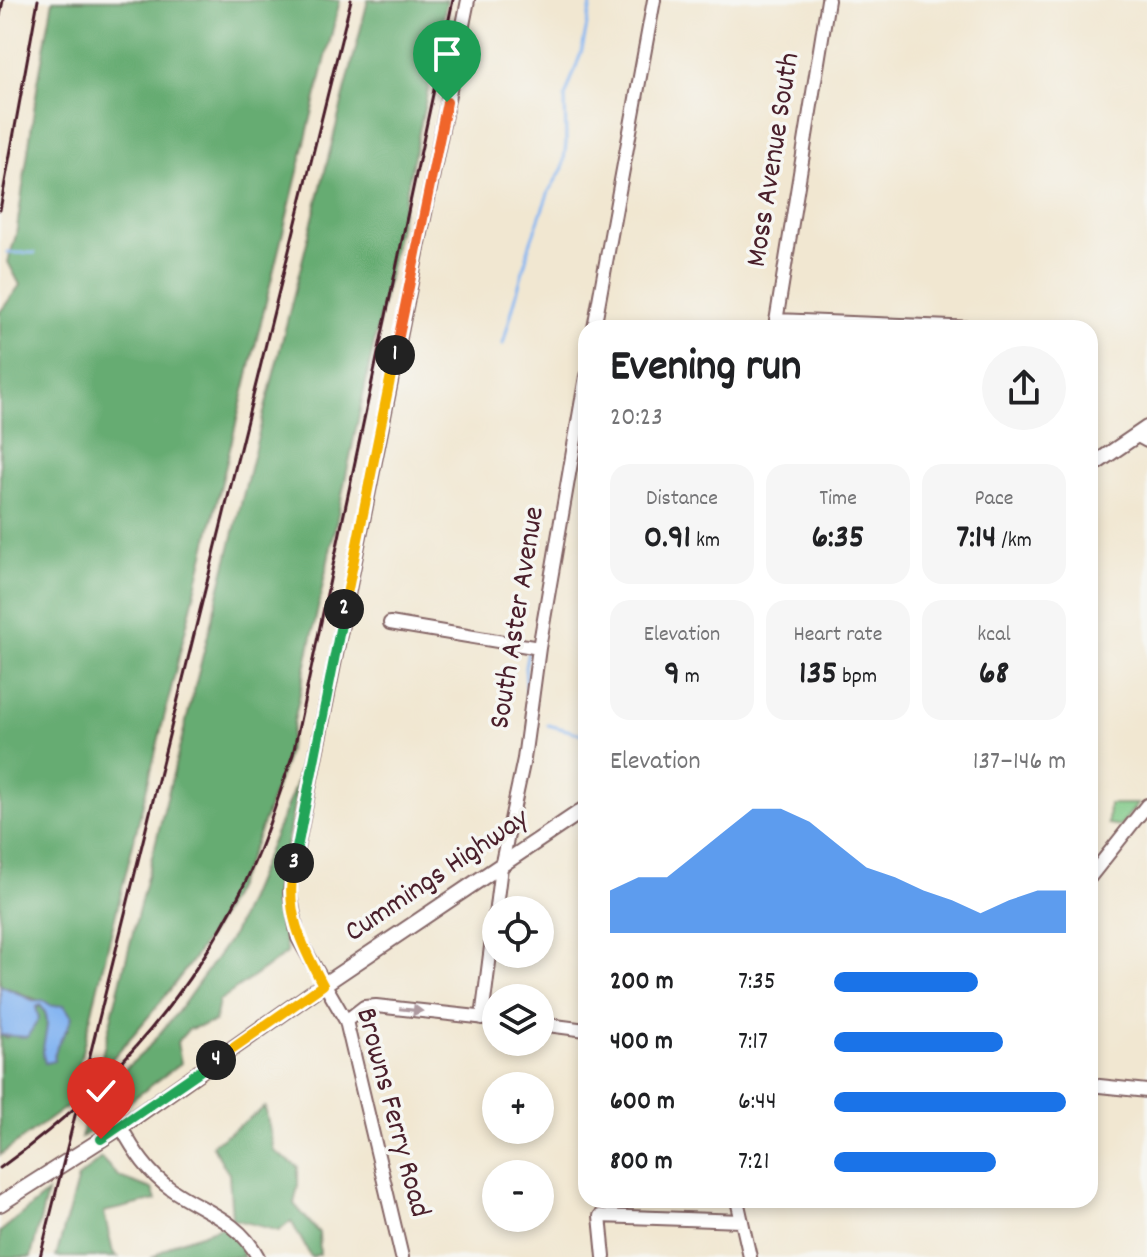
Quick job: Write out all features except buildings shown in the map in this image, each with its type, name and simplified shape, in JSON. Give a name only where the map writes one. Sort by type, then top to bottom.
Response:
[{"type":"main road","points":[[1098,462],[1143,435]]},
{"type":"main road","name":"Cummings Highway","points":[[0,1204],[121,1127],[323,985],[578,814]]},
{"type":"street","name":"Browns Ferry Road","points":[[402,1257],[346,1021],[298,938],[290,893],[468,0]]},
{"type":"street","points":[[595,320],[654,0]]},
{"type":"street","name":"Moss Avenue South","points":[[777,320],[828,0]]},
{"type":"street","name":"South Aster Avenue","points":[[486,984],[501,867],[526,746],[539,648],[578,422]]},
{"type":"street","points":[[390,623],[539,648]]},
{"type":"street","points":[[1098,867],[1147,805]]},
{"type":"street","points":[[346,1021],[364,1007],[376,1006],[482,1018]]},
{"type":"street","points":[[554,1026],[578,1029]]},
{"type":"street","points":[[1098,1086],[1147,1091]]},
{"type":"street","points":[[121,1127],[151,1172],[172,1190],[231,1225],[249,1240],[258,1257]]},
{"type":"street","points":[[739,1208],[750,1257]]},
{"type":"street","points":[[604,1257],[600,1216],[742,1221]]},
{"type":"green space","points":[[53,0],[340,0],[69,1105],[0,1155],[0,1035],[6,1038],[40,1005],[46,1015],[54,1061],[58,1044],[68,1029],[52,1006],[0,985],[0,312],[20,285],[8,262],[16,235]]},
{"type":"green space","points":[[368,0],[447,0],[286,759],[251,852],[218,920],[168,993],[97,1075]]},
{"type":"green space","points":[[303,758],[283,863],[280,919],[287,953],[219,1001],[215,1022],[189,1029],[177,1042],[181,1063],[81,1138],[90,1101],[146,1050],[180,1009],[233,934],[292,794]]},
{"type":"green space","points":[[1109,804],[1138,804],[1120,826],[1108,824]]},
{"type":"green space","points":[[265,1107],[274,1151],[298,1167],[294,1204],[319,1233],[320,1254],[311,1257],[291,1221],[279,1231],[232,1219],[229,1174],[212,1145]]},
{"type":"green space","points":[[101,1158],[119,1177],[152,1189],[156,1200],[104,1212],[113,1253],[118,1257],[56,1257],[78,1178]]},
{"type":"green space","points":[[47,1193],[31,1257],[0,1257],[0,1232]]},
{"type":"green space","points":[[224,1226],[237,1241],[244,1257],[153,1257],[175,1243]]},
{"type":"water","points":[[0,985],[34,1001],[43,1000],[52,1006],[64,1005],[72,1017],[56,1049],[54,1061],[45,1063],[43,1055],[47,1019],[40,1005],[36,1007],[39,1019],[27,1037],[0,1035]]},
{"type":"waterway","points":[[503,344],[531,241],[549,191],[563,168],[565,97],[582,50],[592,0]]},
{"type":"waterway","points":[[7,253],[35,253]]},
{"type":"waterway","points":[[527,696],[525,667],[528,651]]},
{"type":"waterway","points":[[548,725],[578,733]]},
{"type":"railway","points":[[0,16],[3,0]]},
{"type":"railway","points":[[0,210],[38,0]]},
{"type":"railway","points":[[40,1257],[351,0]]},
{"type":"railway","points":[[0,1168],[73,1110],[138,1044],[167,1009],[219,932],[263,841],[293,754],[453,0]]},
{"type":"route","points":[[101,1139],[323,985],[298,938],[290,893],[292,873],[447,102]]}]
